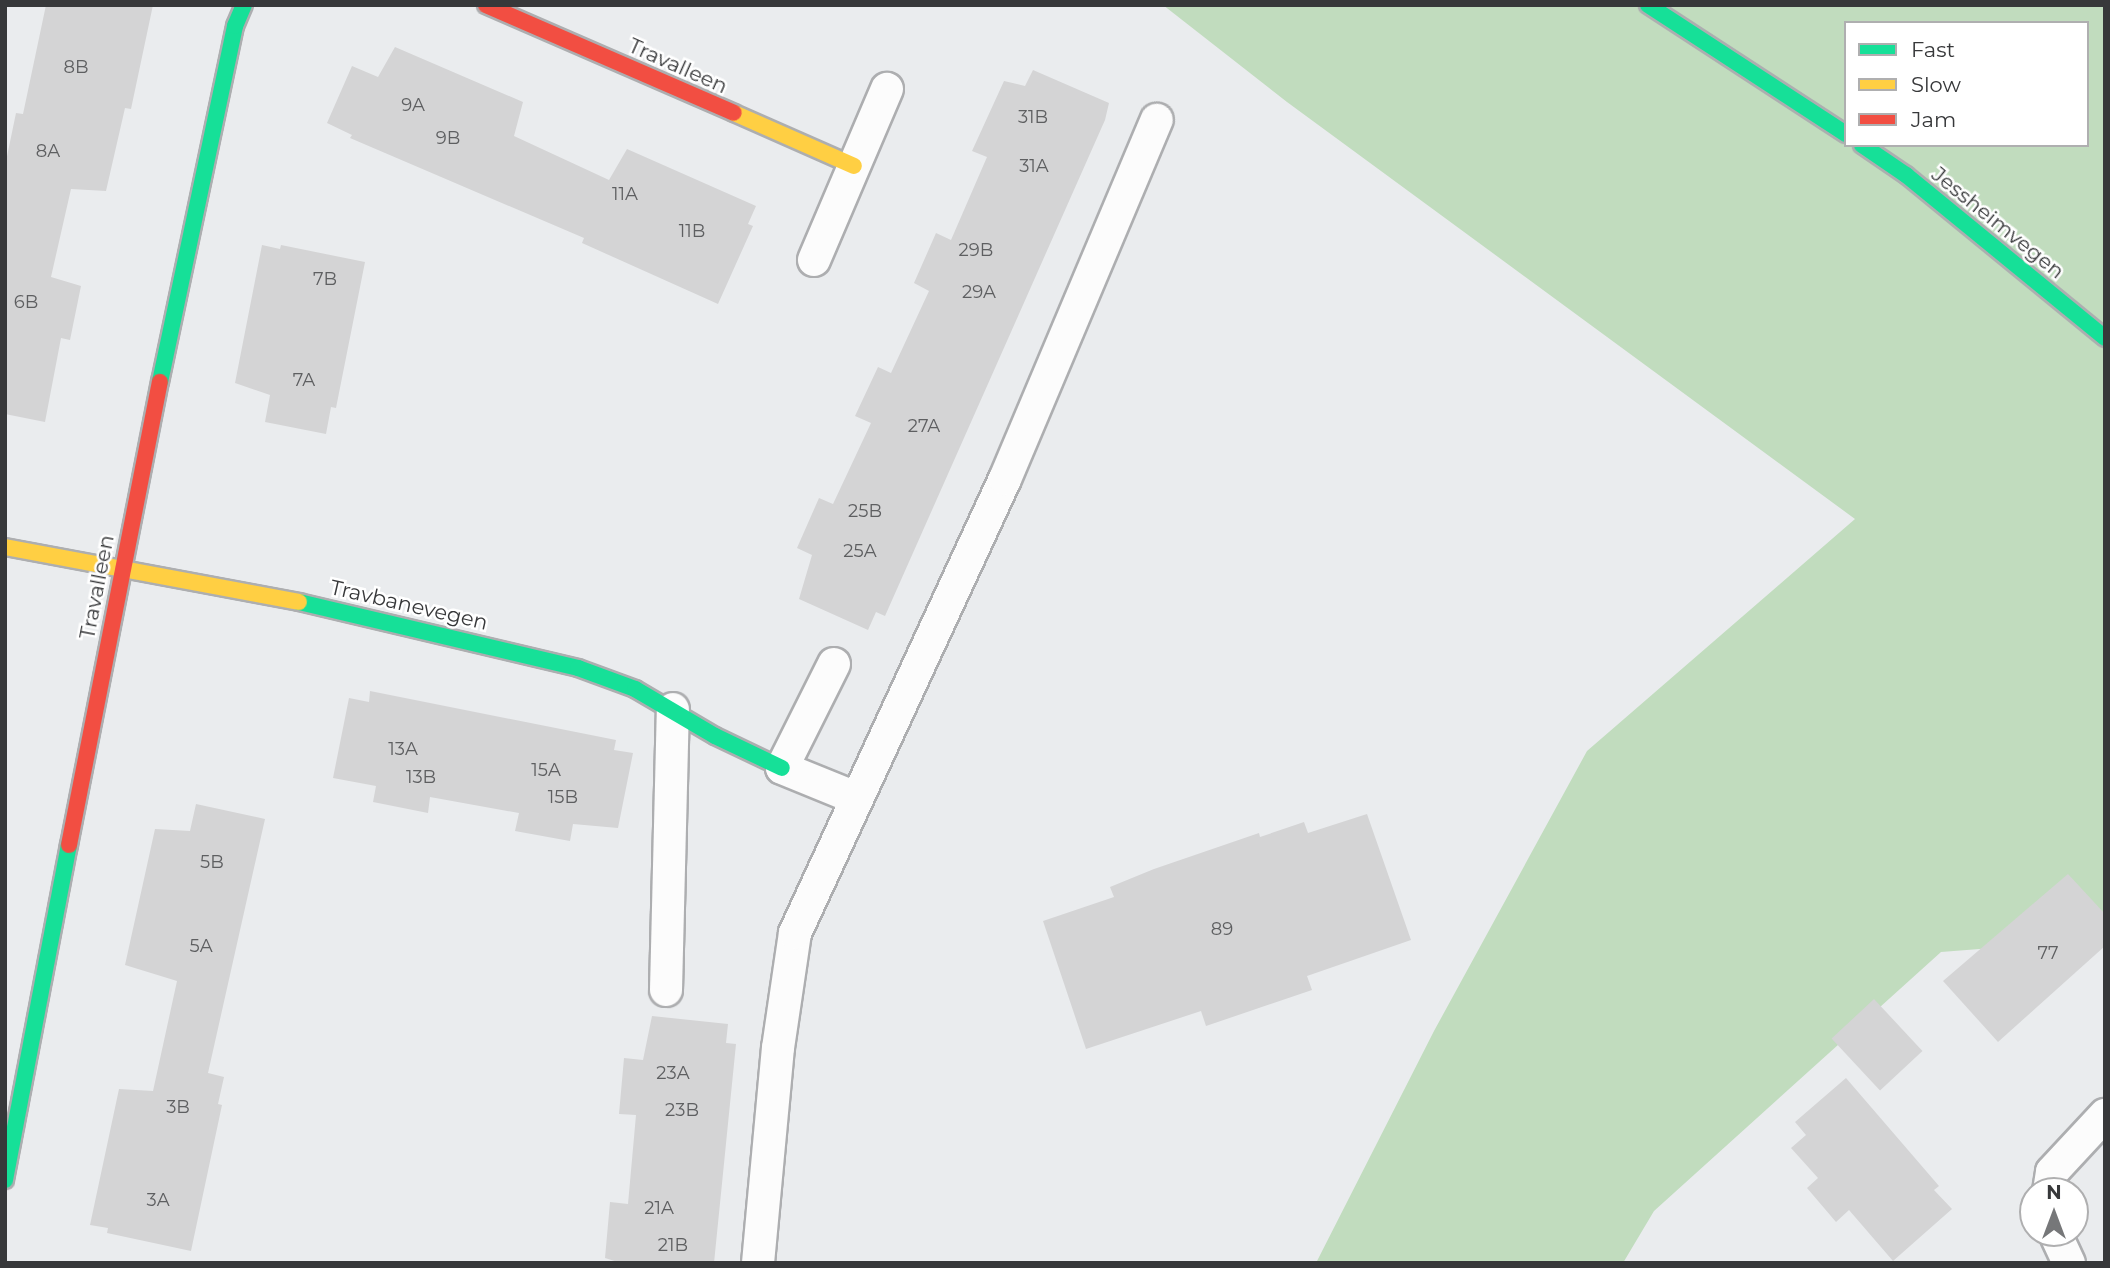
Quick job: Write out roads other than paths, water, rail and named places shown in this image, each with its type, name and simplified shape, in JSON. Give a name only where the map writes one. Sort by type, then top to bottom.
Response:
[{"type":"street","name":"Travalleen","points":[[5,1180],[121,569],[235,26],[244,5]]},
{"type":"street","name":"Travalleen","points":[[486,5],[854,166]]},
{"type":"street","points":[[1648,5],[1844,133]]},
{"type":"street","name":"Jessheimvegen","points":[[1865,147],[1906,175],[2105,338]]},
{"type":"street","name":"Travbanevegen","points":[[5,547],[355,613],[510,649],[635,689],[715,736],[782,768]]},
{"type":"lane","points":[[814,260],[887,89]]},
{"type":"lane","points":[[758,1263],[778,1048],[795,933],[856,799],[897,721],[999,492],[1157,120]]},
{"type":"lane","points":[[834,664],[782,768],[856,799]]},
{"type":"lane","points":[[666,990],[673,709]]},
{"type":"lane","points":[[2051,1177],[2052,1172],[2105,1115]]},
{"type":"lane","points":[[2062,1247],[2069,1263]]}]
